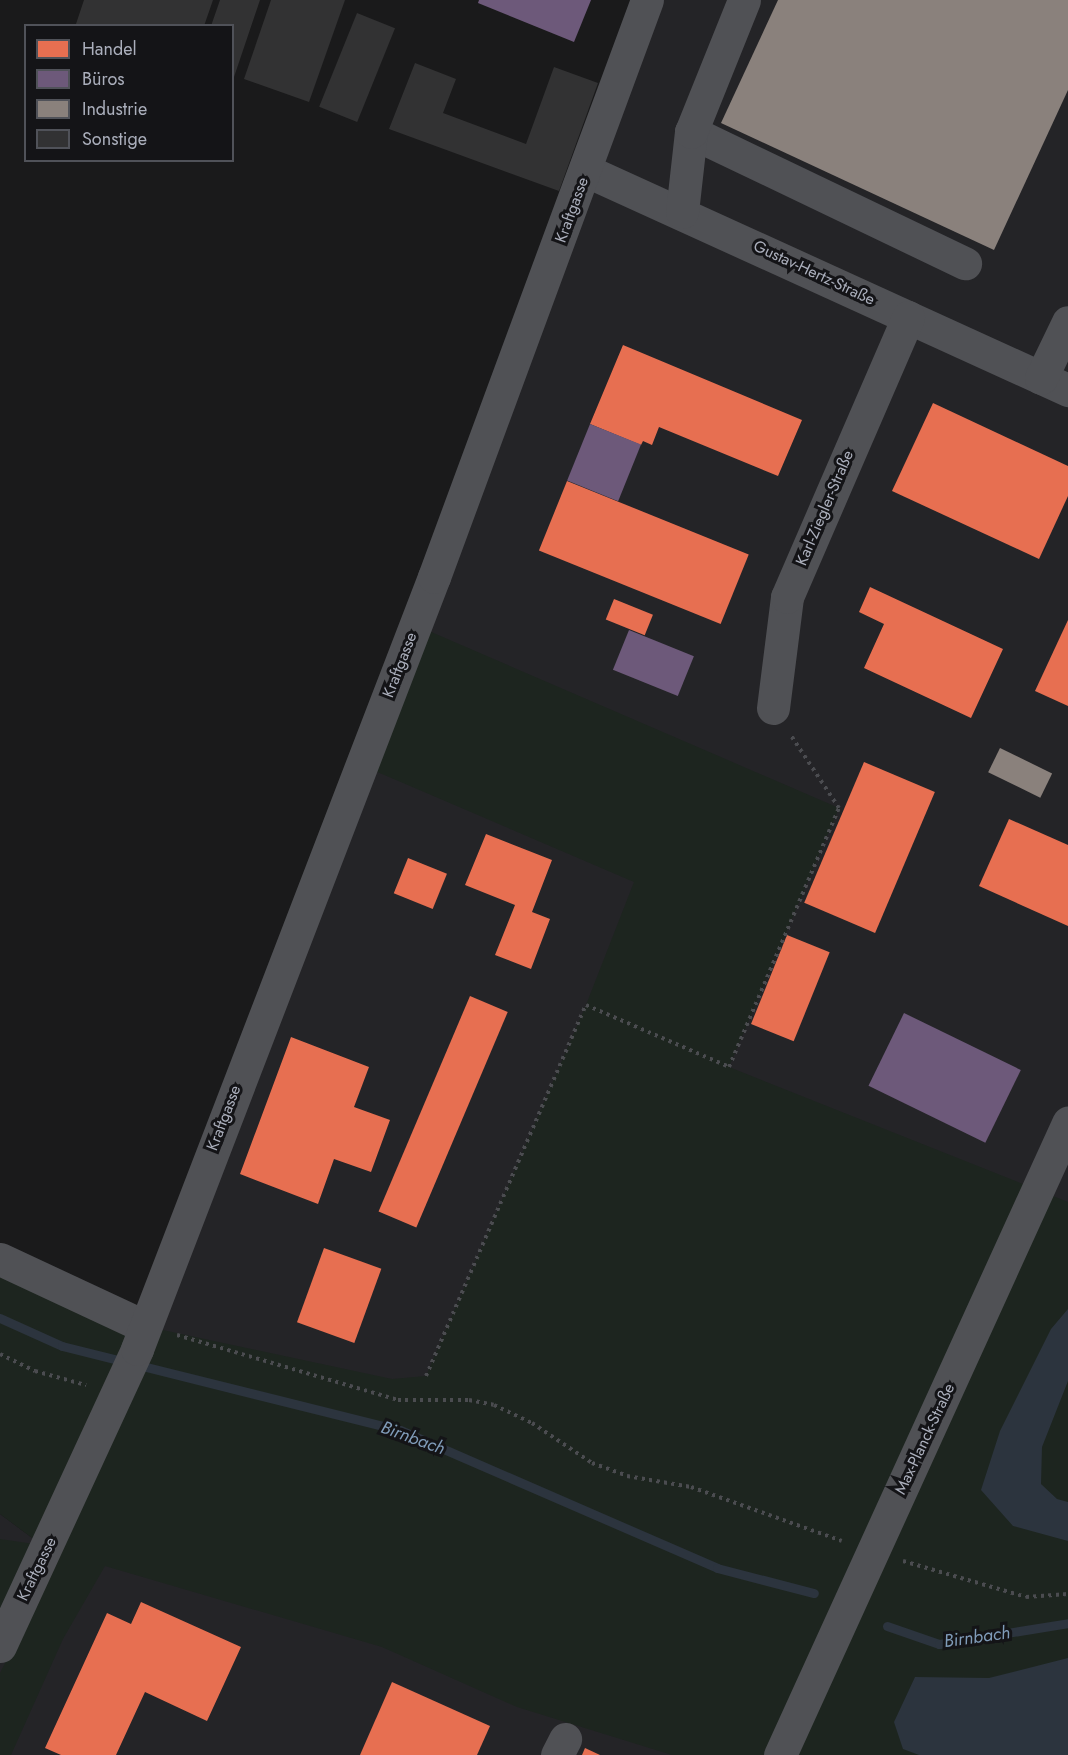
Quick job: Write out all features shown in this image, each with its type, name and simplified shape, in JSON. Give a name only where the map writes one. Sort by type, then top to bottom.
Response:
[{"type":"street","name":"Kraftgasse","points":[[0,1646],[131,1361],[434,577],[587,171],[647,0]]},
{"type":"street","points":[[682,212],[691,132],[744,0]]},
{"type":"street","points":[[691,132],[964,263]]},
{"type":"street","name":"Gustav-Hertz-Straße","points":[[587,171],[682,212],[1055,384],[1068,322]]},
{"type":"street","name":"Karl-Ziegler-Straße","points":[[773,708],[787,597],[908,317]]},
{"type":"street","name":"Max-Planck-Straße","points":[[780,1755],[1068,1123]]},
{"type":"street","points":[[0,1259],[131,1361]]},
{"type":"path","points":[[426,1376],[586,1005],[729,1067],[838,808],[773,708]]},
{"type":"path","points":[[0,1354],[35,1371],[131,1361],[398,1400],[469,1400],[494,1405],[532,1423],[592,1463],[627,1476],[691,1488],[873,1552],[1026,1597],[1068,1594]]},
{"type":"shaded area","points":[[647,0],[1068,0],[1068,1755],[0,1755],[0,1514],[47,1549]]},
{"type":"shaded area","points":[[415,625],[839,808],[729,1067],[1068,1202],[1068,1755],[672,1755],[517,1707],[382,1647],[105,1566],[63,1639],[11,1755],[0,1755],[0,1673],[32,1611],[47,1549],[0,1514],[0,1259],[144,1326],[392,1379],[426,1376],[586,1005],[634,882],[361,765]]},
{"type":"shaded area","points":[[1068,1309],[1068,1381],[1042,1447],[1041,1484],[1057,1499],[1068,1502],[1068,1541],[1013,1526],[981,1490],[1000,1431],[1051,1329]]},
{"type":"shaded area","points":[[0,1539],[34,1544],[0,1617]]},
{"type":"shaded area","points":[[1068,1658],[1068,1755],[919,1755],[903,1749],[894,1722],[915,1677],[989,1678]]},
{"type":"building: Handel","points":[[623,345],[802,420],[778,476],[659,427],[652,445],[643,441],[641,445],[590,424]]},
{"type":"building: Handel","points":[[933,403],[1068,466],[1068,496],[1039,559],[892,491]]},
{"type":"building: Handel","points":[[567,481],[749,554],[721,624],[539,551]]},
{"type":"building: Handel","points":[[870,587],[1003,649],[971,718],[864,668],[884,624],[859,612]]},
{"type":"building: Handel","points":[[614,599],[653,615],[645,635],[606,619]]},
{"type":"building: Handel","points":[[1068,620],[1068,706],[1035,691]]},
{"type":"building: Handel","points":[[864,762],[935,792],[875,933],[804,903]]},
{"type":"building: Handel","points":[[1009,819],[1068,845],[1068,926],[979,886]]},
{"type":"building: Handel","points":[[486,834],[552,860],[532,912],[550,919],[531,969],[495,955],[515,905],[465,885]]},
{"type":"building: Handel","points":[[408,858],[447,874],[433,909],[394,893]]},
{"type":"building: Handel","points":[[787,935],[830,952],[794,1041],[751,1024]]},
{"type":"building: Handel","points":[[470,996],[508,1012],[416,1227],[379,1211]]},
{"type":"building: Handel","points":[[291,1037],[369,1067],[354,1107],[390,1120],[371,1172],[334,1159],[318,1204],[240,1174]]},
{"type":"building: Handel","points":[[324,1248],[381,1269],[354,1343],[297,1322]]},
{"type":"building: Handel","points":[[141,1602],[241,1647],[207,1721],[145,1692],[116,1755],[61,1755],[45,1748],[107,1613],[131,1624]]},
{"type":"building: Handel","points":[[392,1682],[490,1726],[477,1755],[360,1755]]},
{"type":"building: Handel","points":[[585,1748],[600,1755],[582,1755]]},
{"type":"building: Büros","points":[[479,0],[591,0],[574,42],[478,3]]},
{"type":"building: Büros","points":[[590,424],[641,445],[618,501],[567,481]]},
{"type":"building: Büros","points":[[629,630],[694,656],[678,696],[613,670]]},
{"type":"building: Büros","points":[[904,1013],[1021,1070],[985,1143],[868,1086]]},
{"type":"building: Industrie","points":[[778,0],[1068,0],[1068,90],[994,250],[721,123]]},
{"type":"building: Industrie","points":[[1000,748],[1052,773],[1040,798],[988,772]]},
{"type":"building: Sonstige","points":[[84,0],[213,0],[205,24],[76,24]]},
{"type":"building: Sonstige","points":[[220,0],[260,0],[234,77],[234,24],[212,24]]},
{"type":"building: Sonstige","points":[[271,0],[345,0],[309,102],[244,79]]},
{"type":"building: Sonstige","points":[[357,13],[395,28],[357,122],[319,107]]},
{"type":"building: Sonstige","points":[[415,63],[456,79],[443,113],[526,144],[554,67],[598,83],[559,191],[389,129]]},
{"type":"waterway","name":"Birnbach","points":[[0,1318],[62,1346],[400,1430],[717,1568],[814,1593]]},
{"type":"waterway","name":"Birnbach","points":[[887,1626],[939,1644],[1068,1623]]}]
